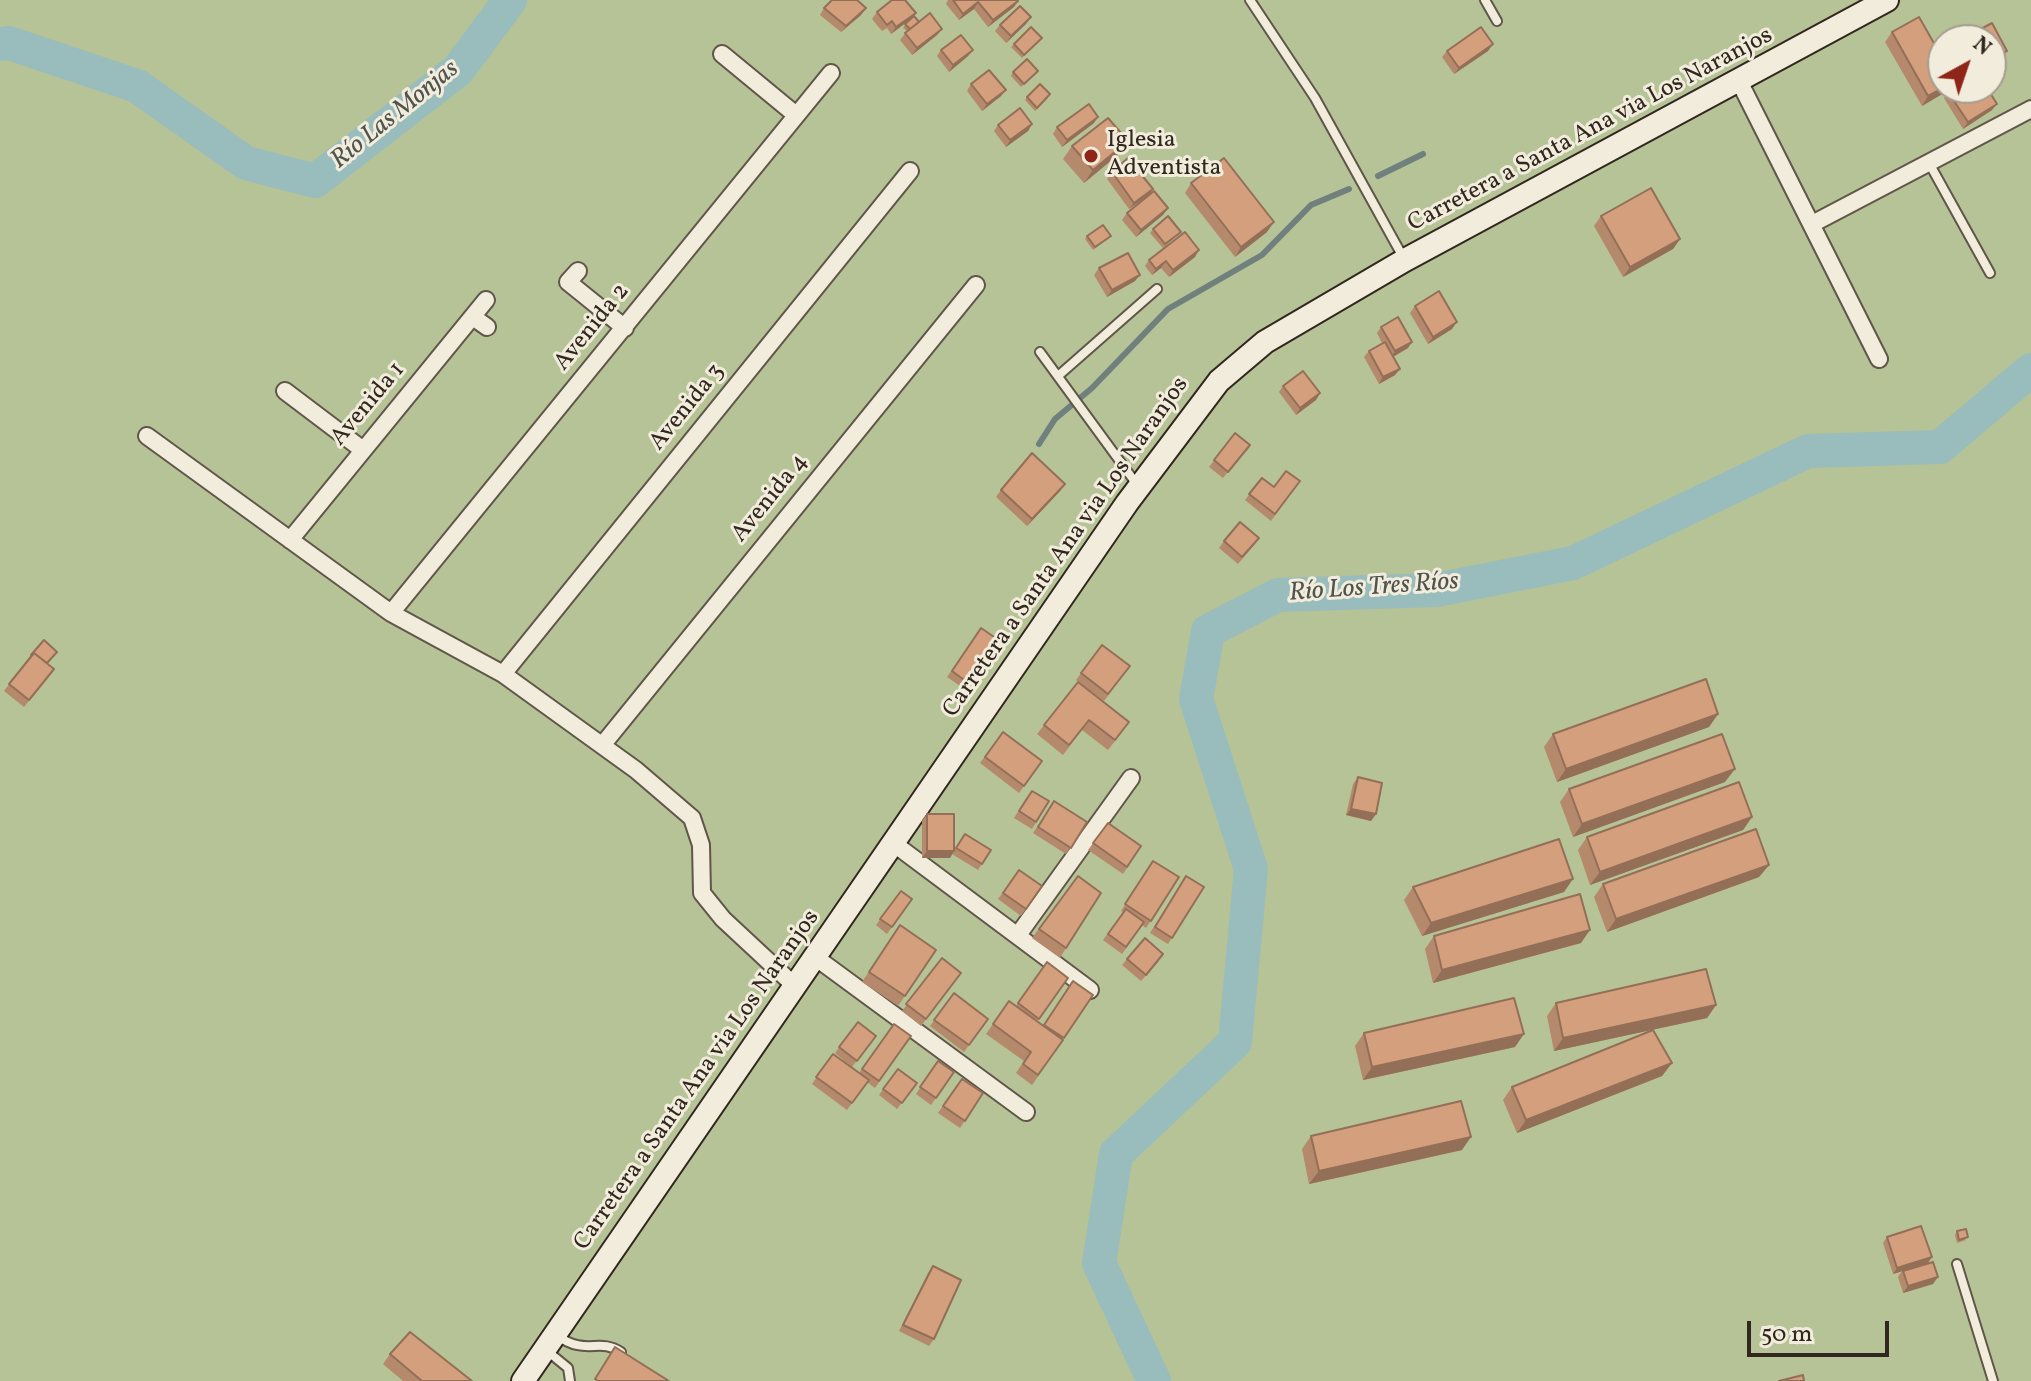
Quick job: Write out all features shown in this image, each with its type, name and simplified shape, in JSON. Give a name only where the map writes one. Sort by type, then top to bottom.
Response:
[{"type":"main road","name":"Carretera a Santa Ana via Los Naranjos","points":[[523,1381],[1138,486],[1193,411],[1241,360],[1405,260],[1887,0]]},
{"type":"street","points":[[722,54],[796,115]]},
{"type":"street","name":"Avenida 2","points":[[391,613],[831,73]]},
{"type":"street","points":[[1739,81],[1879,359]]},
{"type":"street","points":[[1812,224],[2031,109]]},
{"type":"street","name":"Avenida 3","points":[[503,674],[910,171]]},
{"type":"street","points":[[573,276],[625,328]]},
{"type":"street","name":"Avenida 4","points":[[604,743],[976,285]]},
{"type":"street","name":"Avenida 1","points":[[290,540],[363,450],[480,322],[486,300]]},
{"type":"street","points":[[285,391],[307,398],[363,450]]},
{"type":"street","points":[[147,436],[391,613],[503,674],[604,743],[692,818],[701,845],[702,893],[723,919],[795,986]]},
{"type":"street","points":[[1018,935],[1131,778]]},
{"type":"street","points":[[893,843],[1090,990]]},
{"type":"street","points":[[815,957],[1026,1112]]},
{"type":"lane","points":[[1250,0],[1315,98],[1405,260]]},
{"type":"lane","points":[[1485,0],[1497,21]]},
{"type":"lane","points":[[1929,163],[1990,273]]},
{"type":"lane","points":[[1058,376],[1157,289]]},
{"type":"lane","points":[[1040,352],[1138,486]]},
{"type":"lane","points":[[1957,1264],[1993,1381]]},
{"type":"lane","points":[[550,1342],[579,1348],[602,1345],[627,1356]]},
{"type":"lane","points":[[550,1342],[568,1368],[570,1381]]},
{"type":"green space","points":[[0,0],[2031,0],[2031,1381],[0,1381]]},
{"type":"building","points":[[832,0],[857,0],[866,8],[846,26],[824,8]]},
{"type":"building","points":[[892,0],[905,0],[916,13],[896,27],[892,21],[887,25],[877,12]]},
{"type":"building","points":[[953,0],[1018,1],[993,20],[978,2],[963,14]]},
{"type":"building","points":[[1020,6],[1031,17],[1011,36],[1000,25]]},
{"type":"building","points":[[930,13],[942,29],[917,48],[905,33]]},
{"type":"building","points":[[914,16],[919,22],[910,29],[905,24]]},
{"type":"building","points":[[1919,17],[1927,31],[1927,94],[1892,32]]},
{"type":"building","points":[[1031,27],[1042,38],[1024,55],[1014,44]]},
{"type":"building","points":[[1481,27],[1493,44],[1459,68],[1447,51]]},
{"type":"building","points":[[961,35],[973,50],[953,65],[941,50]]},
{"type":"building","points":[[1027,59],[1038,71],[1024,84],[1013,72]]},
{"type":"building","points":[[989,70],[1006,90],[987,104],[971,84]]},
{"type":"building","points":[[1040,84],[1050,94],[1037,108],[1027,97]]},
{"type":"building","points":[[1089,104],[1098,117],[1067,140],[1057,127]]},
{"type":"building","points":[[1956,104],[1997,104],[1968,122]]},
{"type":"building","points":[[1020,108],[1032,124],[1010,140],[998,125]]},
{"type":"building","points":[[1108,118],[1128,141],[1093,170],[1072,146]]},
{"type":"building","points":[[1128,158],[1153,189],[1134,203],[1112,172]]},
{"type":"building","points":[[1224,158],[1274,222],[1241,247],[1191,183]]},
{"type":"building","points":[[1651,188],[1680,239],[1630,267],[1601,216]]},
{"type":"building","points":[[1154,191],[1168,208],[1141,230],[1127,213]]},
{"type":"building","points":[[1168,216],[1181,232],[1165,244],[1153,229]]},
{"type":"building","points":[[1103,225],[1111,236],[1095,247],[1087,236]]},
{"type":"building","points":[[1185,232],[1199,250],[1173,270],[1166,261],[1156,269],[1149,260]]},
{"type":"building","points":[[1128,253],[1140,275],[1112,290],[1099,268]]},
{"type":"building","points":[[1439,291],[1457,322],[1433,337],[1415,306]]},
{"type":"building","points":[[1398,317],[1412,342],[1395,351],[1381,327]]},
{"type":"building","points":[[1385,342],[1400,369],[1383,377],[1369,351]]},
{"type":"building","points":[[1303,371],[1320,393],[1300,408],[1283,386]]},
{"type":"building","points":[[1235,433],[1250,445],[1228,472],[1214,460]]},
{"type":"building","points":[[1032,453],[1065,484],[1032,519],[1001,490]]},
{"type":"building","points":[[1286,471],[1300,481],[1275,514],[1249,494],[1262,478],[1274,487]]},
{"type":"building","points":[[1240,522],[1259,538],[1242,557],[1224,541]]},
{"type":"building","points":[[981,628],[997,639],[967,682],[952,671]]},
{"type":"building","points":[[44,640],[57,652],[47,663],[34,653],[31,655]]},
{"type":"building","points":[[1102,645],[1130,666],[1108,694],[1081,673]]},
{"type":"building","points":[[34,653],[54,669],[29,700],[9,684]]},
{"type":"building","points":[[1706,679],[1718,714],[1566,769],[1553,734]]},
{"type":"building","points":[[1078,682],[1129,722],[1115,740],[1089,720],[1069,745],[1044,725]]},
{"type":"building","points":[[1003,732],[1042,761],[1024,786],[985,757]]},
{"type":"building","points":[[1722,734],[1735,769],[1582,824],[1569,789]]},
{"type":"building","points":[[1358,777],[1382,783],[1376,814],[1351,809]]},
{"type":"building","points":[[1739,782],[1752,817],[1600,872],[1587,837]]},
{"type":"building","points":[[1032,791],[1049,801],[1036,822],[1019,811]]},
{"type":"building","points":[[1054,801],[1087,822],[1071,848],[1038,827]]},
{"type":"building","points":[[927,814],[954,814],[954,851],[927,851]]},
{"type":"building","points":[[1108,823],[1141,846],[1127,867],[1093,843]]},
{"type":"building","points":[[1756,829],[1769,865],[1616,919],[1603,884]]},
{"type":"building","points":[[965,834],[991,850],[982,864],[956,848]]},
{"type":"building","points":[[1559,839],[1573,879],[1431,923],[1413,887]]},
{"type":"building","points":[[1153,861],[1179,877],[1151,921],[1125,904]]},
{"type":"building","points":[[1019,870],[1042,886],[1026,909],[1003,893]]},
{"type":"building","points":[[1078,876],[1101,893],[1066,948],[1039,929]]},
{"type":"building","points":[[1186,876],[1204,887],[1172,938],[1155,927]]},
{"type":"building","points":[[901,891],[912,899],[892,927],[880,919]]},
{"type":"building","points":[[1580,894],[1590,930],[1442,970],[1434,936]]},
{"type":"building","points":[[1126,909],[1144,922],[1126,947],[1108,934]]},
{"type":"building","points":[[900,925],[936,950],[905,996],[869,972]]},
{"type":"building","points":[[1145,938],[1163,954],[1146,975],[1127,959]]},
{"type":"building","points":[[942,958],[961,973],[926,1019],[906,1004]]},
{"type":"building","points":[[1047,962],[1068,978],[1039,1019],[1018,1003]]},
{"type":"building","points":[[1706,969],[1716,1005],[1563,1038],[1556,1003]]},
{"type":"building","points":[[1073,981],[1093,995],[1064,1038],[1044,1025]]},
{"type":"building","points":[[954,993],[988,1019],[969,1045],[934,1020]]},
{"type":"building","points":[[1514,998],[1524,1034],[1372,1067],[1364,1033]]},
{"type":"building","points":[[1009,1001],[1063,1040],[1038,1075],[1023,1064],[1031,1052],[993,1024]]},
{"type":"building","points":[[858,1022],[876,1036],[857,1061],[839,1047]]},
{"type":"building","points":[[894,1024],[911,1036],[879,1081],[862,1069]]},
{"type":"building","points":[[1653,1030],[1672,1063],[1526,1120],[1512,1087]]},
{"type":"building","points":[[833,1054],[869,1080],[852,1103],[816,1077]]},
{"type":"building","points":[[938,1061],[954,1072],[936,1098],[920,1087]]},
{"type":"building","points":[[898,1069],[917,1083],[902,1103],[883,1089]]},
{"type":"building","points":[[962,1079],[983,1093],[965,1121],[943,1106]]},
{"type":"building","points":[[1461,1101],[1471,1137],[1319,1171],[1311,1136]]},
{"type":"building","points":[[1921,1226],[1932,1257],[1897,1268],[1887,1237]]},
{"type":"building","points":[[1966,1229],[1968,1237],[1959,1240],[1957,1231]]},
{"type":"building","points":[[1933,1262],[1938,1277],[1908,1286],[1903,1271]]},
{"type":"building","points":[[933,1266],[961,1280],[934,1339],[903,1325]]},
{"type":"building","points":[[410,1332],[472,1381],[422,1381],[390,1354]]},
{"type":"building","points":[[615,1347],[669,1381],[598,1381],[595,1379]]},
{"type":"building","points":[[1803,1375],[1804,1381],[1779,1381]]},
{"type":"waterway","name":"Río Las Monjas","points":[[0,44],[9,43],[137,86],[246,163],[315,181],[458,70],[510,0]]},
{"type":"waterway","points":[[1378,176],[1423,154]]},
{"type":"waterway","points":[[1039,444],[1055,419],[1092,388],[1168,309],[1262,255],[1311,205],[1349,189]]},
{"type":"waterway","name":"Río Los Tres Ríos","points":[[1154,1381],[1099,1263],[1116,1154],[1235,1042],[1251,869],[1196,699],[1208,631],[1278,595],[1436,590],[1573,563],[1808,451],[1940,447],[2031,370]]},
{"type":"place","name":"Iglesia Adventista","points":[[1091,156]]}]
